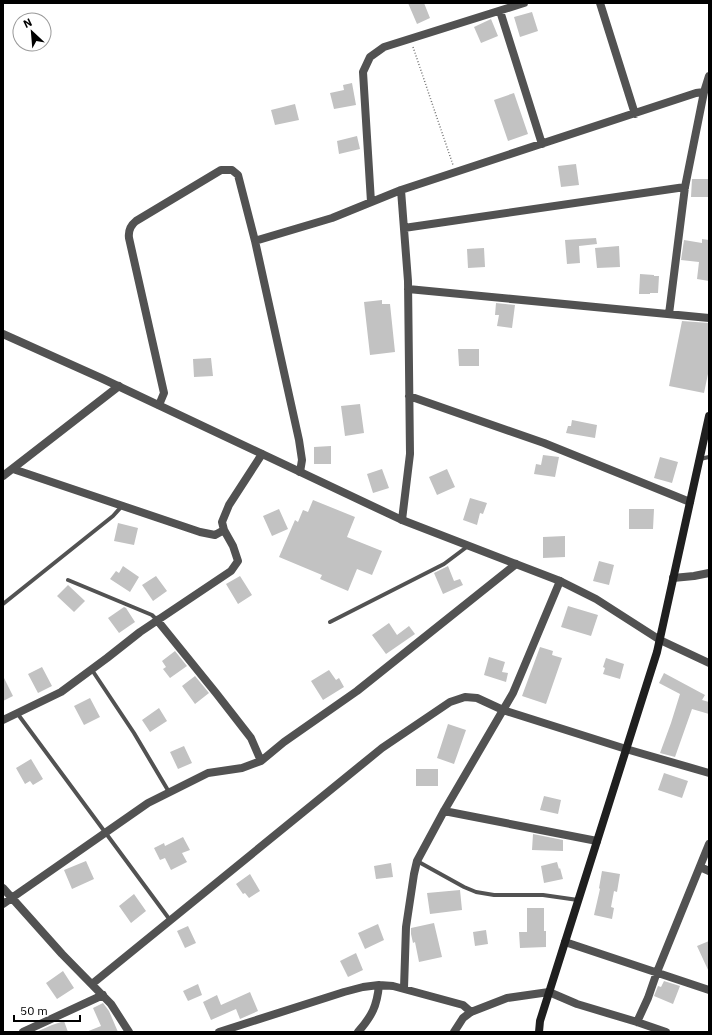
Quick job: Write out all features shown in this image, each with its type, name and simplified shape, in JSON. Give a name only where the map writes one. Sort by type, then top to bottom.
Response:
[{"type":"main road","points":[[539,1032],[540,1021],[660,640],[709,416]]},
{"type":"street","points":[[371,202],[363,72],[367,62],[374,53],[384,48],[524,3]]},
{"type":"street","points":[[600,3],[635,114]]},
{"type":"street","points":[[500,11],[542,144]]},
{"type":"street","points":[[669,314],[686,187],[704,92],[709,76]]},
{"type":"street","points":[[255,241],[332,218],[402,190],[696,93],[704,92]]},
{"type":"street","points":[[159,405],[164,393],[129,238],[130,227],[136,221],[221,170],[228,169],[238,175],[255,241],[299,440],[302,460],[300,472]]},
{"type":"street","points":[[404,228],[686,187]]},
{"type":"street","points":[[402,190],[408,289],[410,454],[402,520]]},
{"type":"street","points":[[408,289],[709,318]]},
{"type":"street","points":[[3,334],[119,386],[402,520],[560,581],[596,599],[660,640],[709,663]]},
{"type":"street","points":[[3,476],[119,386]]},
{"type":"street","points":[[409,396],[544,443],[690,502]]},
{"type":"street","points":[[3,720],[61,692],[158,620],[232,570],[238,561],[222,522],[229,505],[262,454]]},
{"type":"street","points":[[12,469],[200,532],[215,534],[224,530]]},
{"type":"street","points":[[3,904],[148,803],[208,773],[242,768],[260,761],[284,742],[357,691],[516,564]]},
{"type":"street","points":[[673,578],[709,573]]},
{"type":"street","points":[[404,988],[406,928],[417,861],[444,811],[513,693],[560,581]]},
{"type":"street","points":[[158,620],[251,738],[260,761]]},
{"type":"street","points":[[92,984],[382,748],[450,702],[465,697],[476,698],[503,710],[626,749],[709,773]]},
{"type":"street","points":[[444,811],[597,841]]},
{"type":"street","points":[[637,1022],[709,844]]},
{"type":"street","points":[[700,867],[709,871]]},
{"type":"street","points":[[3,888],[62,954],[112,1004],[130,1032]]},
{"type":"street","points":[[565,942],[709,990]]},
{"type":"street","points":[[358,1032],[371,1016],[375,1007],[379,985]]},
{"type":"street","points":[[219,1032],[344,992],[379,985],[404,988],[463,1005],[471,1012]]},
{"type":"street","points":[[454,1032],[463,1018],[471,1012],[507,998],[549,992],[577,1004],[666,1032]]},
{"type":"street","points":[[23,1032],[102,995]]},
{"type":"lane","points":[[700,459],[709,457]]},
{"type":"lane","points":[[3,604],[113,516],[122,506]]},
{"type":"lane","points":[[330,622],[444,564],[469,546]]},
{"type":"lane","points":[[68,580],[152,615],[158,620]]},
{"type":"lane","points":[[92,670],[134,733],[169,792]]},
{"type":"lane","points":[[17,713],[171,921]]},
{"type":"lane","points":[[417,861],[476,892],[543,896],[578,900]]},
{"type":"path","points":[[410,40],[456,172]]},
{"type":"building","points":[[408,3],[424,3],[430,18],[417,24]]},
{"type":"building","points":[[532,12],[538,31],[520,37],[514,17]]},
{"type":"building","points":[[491,19],[498,36],[481,43],[474,27]]},
{"type":"building","points":[[352,83],[356,105],[334,109],[330,93],[344,90],[343,85]]},
{"type":"building","points":[[514,93],[528,134],[508,141],[494,100]]},
{"type":"building","points":[[295,104],[299,120],[275,125],[271,110]]},
{"type":"building","points":[[357,136],[360,149],[339,154],[337,141]]},
{"type":"building","points":[[576,164],[579,185],[561,187],[558,166]]},
{"type":"building","points":[[692,179],[709,179],[709,197],[691,197]]},
{"type":"building","points":[[596,238],[597,244],[579,246],[580,263],[567,264],[565,240]]},
{"type":"building","points":[[702,239],[709,240],[709,281],[697,279],[699,262],[681,260],[684,240],[702,243]]},
{"type":"building","points":[[619,246],[620,267],[597,268],[595,248]]},
{"type":"building","points":[[484,248],[485,267],[468,268],[467,249]]},
{"type":"building","points":[[640,274],[659,276],[658,293],[639,294]]},
{"type":"building","points":[[382,300],[382,304],[390,304],[395,352],[370,355],[364,302]]},
{"type":"building","points":[[496,303],[515,305],[512,328],[497,326],[499,315],[495,315]]},
{"type":"building","points":[[682,321],[709,323],[709,369],[704,393],[669,386]]},
{"type":"building","points":[[458,349],[479,349],[479,366],[459,366]]},
{"type":"building","points":[[211,358],[213,376],[194,377],[193,359]]},
{"type":"building","points":[[360,404],[364,433],[345,436],[341,406]]},
{"type":"building","points":[[572,420],[597,425],[595,438],[566,433],[568,426],[571,426]]},
{"type":"building","points":[[331,446],[331,464],[314,464],[314,447]]},
{"type":"building","points":[[543,455],[559,457],[555,477],[534,474],[536,464],[541,465]]},
{"type":"building","points":[[660,457],[678,462],[672,483],[654,478]]},
{"type":"building","points":[[382,469],[389,488],[373,493],[367,474]]},
{"type":"building","points":[[447,469],[455,487],[437,495],[429,477]]},
{"type":"building","points":[[470,498],[487,503],[483,514],[480,513],[477,525],[463,520]]},
{"type":"building","points":[[313,500],[355,517],[347,537],[382,551],[372,575],[357,569],[348,591],[320,579],[322,575],[279,557],[295,520],[298,522],[303,510],[308,512]]},
{"type":"building","points":[[279,509],[288,529],[272,536],[263,516]]},
{"type":"building","points":[[629,509],[654,509],[653,529],[629,529]]},
{"type":"building","points":[[118,523],[138,528],[134,545],[114,541]]},
{"type":"building","points":[[565,536],[565,557],[543,558],[543,537]]},
{"type":"building","points":[[599,561],[614,565],[609,585],[593,581]]},
{"type":"building","points":[[123,566],[139,577],[130,592],[110,579],[116,571],[119,573]]},
{"type":"building","points":[[448,566],[454,581],[460,579],[463,585],[443,594],[434,573]]},
{"type":"building","points":[[156,576],[167,591],[153,601],[142,585]]},
{"type":"building","points":[[240,576],[252,595],[238,604],[226,584]]},
{"type":"building","points":[[68,585],[85,601],[74,612],[57,596]]},
{"type":"building","points":[[568,606],[598,615],[591,636],[561,627]]},
{"type":"building","points":[[124,607],[135,622],[119,633],[108,618]]},
{"type":"building","points":[[389,623],[397,635],[409,626],[415,634],[386,654],[372,635]]},
{"type":"building","points":[[540,647],[553,651],[552,655],[562,658],[546,704],[522,696]]},
{"type":"building","points":[[175,651],[187,666],[170,678],[163,669],[166,667],[162,661]]},
{"type":"building","points":[[489,657],[505,662],[502,672],[508,673],[506,682],[484,675]]},
{"type":"building","points":[[606,658],[624,664],[620,679],[603,674],[605,668],[603,667]]},
{"type":"building","points":[[42,667],[52,686],[38,693],[28,674]]},
{"type":"building","points":[[329,670],[336,680],[339,678],[344,687],[323,700],[311,681]]},
{"type":"building","points":[[664,673],[705,695],[702,700],[709,702],[709,714],[692,709],[675,757],[660,753],[680,694],[659,683]]},
{"type":"building","points":[[3,676],[13,696],[3,701]]},
{"type":"building","points":[[195,676],[209,693],[195,704],[182,686]]},
{"type":"building","points":[[90,698],[100,717],[84,725],[74,706]]},
{"type":"building","points":[[159,708],[167,721],[150,732],[142,720]]},
{"type":"building","points":[[448,724],[466,730],[454,764],[437,758]]},
{"type":"building","points":[[184,746],[192,763],[178,769],[170,752]]},
{"type":"building","points":[[31,759],[43,779],[33,785],[30,781],[25,784],[16,768]]},
{"type":"building","points":[[416,769],[438,769],[438,786],[416,786]]},
{"type":"building","points":[[664,773],[688,781],[682,798],[658,790]]},
{"type":"building","points":[[544,796],[561,800],[558,814],[540,810]]},
{"type":"building","points":[[533,834],[563,840],[563,851],[532,850]]},
{"type":"building","points":[[183,837],[190,850],[182,853],[187,862],[171,870],[165,858],[160,860],[154,848],[164,843],[165,846]]},
{"type":"building","points":[[86,861],[94,879],[72,889],[64,870]]},
{"type":"building","points":[[557,862],[563,879],[544,883],[541,866]]},
{"type":"building","points":[[391,863],[393,877],[376,879],[374,866]]},
{"type":"building","points":[[602,871],[620,874],[617,892],[614,891],[611,907],[614,908],[612,919],[594,915],[600,889]]},
{"type":"building","points":[[250,874],[260,891],[249,898],[245,893],[243,894],[236,884]]},
{"type":"building","points":[[460,890],[462,910],[430,914],[427,893]]},
{"type":"building","points":[[134,894],[146,911],[131,923],[119,906]]},
{"type":"building","points":[[527,908],[544,908],[546,947],[520,948],[519,932],[527,932]]},
{"type":"building","points":[[434,923],[442,957],[419,962],[415,942],[413,943],[411,928]]},
{"type":"building","points":[[378,924],[384,940],[365,949],[358,933]]},
{"type":"building","points":[[188,926],[196,943],[185,948],[177,931]]},
{"type":"building","points":[[486,930],[488,944],[475,946],[473,932]]},
{"type":"building","points":[[709,941],[709,972],[697,946]]},
{"type":"building","points":[[356,953],[363,970],[348,977],[340,961]]},
{"type":"building","points":[[63,971],[74,988],[57,999],[46,983]]},
{"type":"building","points":[[664,981],[680,986],[673,1004],[654,996],[658,986],[661,987]]},
{"type":"building","points":[[198,984],[202,995],[188,1001],[183,991]]},
{"type":"building","points":[[250,992],[258,1011],[240,1019],[236,1009],[211,1020],[203,1002],[217,995],[221,1005]]},
{"type":"building","points":[[103,1003],[109,1011],[118,1032],[86,1032],[101,1026],[93,1008]]},
{"type":"building","points":[[64,1021],[68,1032],[36,1032],[52,1025]]}]
